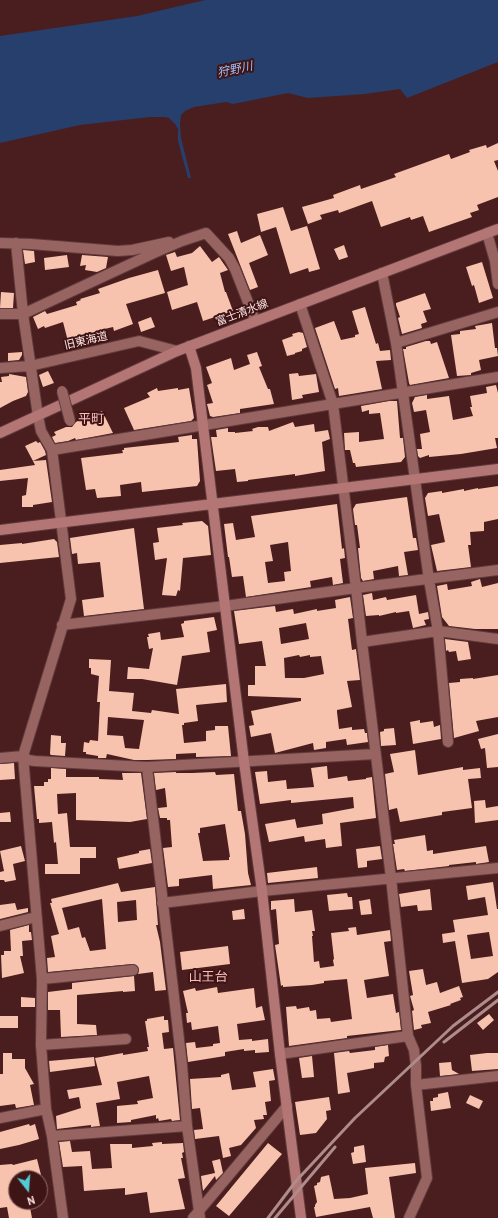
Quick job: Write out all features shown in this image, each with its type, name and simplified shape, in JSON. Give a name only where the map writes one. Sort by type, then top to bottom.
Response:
[{"type":"street","name":"富士清水線","points":[[0,433],[189,346],[498,229]]},
{"type":"street","points":[[0,314],[23,314],[182,241],[206,233],[229,258],[235,269],[255,320]]},
{"type":"street","points":[[487,233],[496,261],[498,284]]},
{"type":"street","points":[[0,243],[118,251],[182,241]]},
{"type":"street","points":[[16,243],[30,366],[41,431],[52,450],[60,523],[71,599],[23,756],[42,979],[41,1045],[46,1109],[52,1136],[63,1218]]},
{"type":"street","points":[[382,272],[396,343],[429,580],[438,631],[448,742]]},
{"type":"street","points":[[300,304],[333,404],[391,878],[408,1036],[414,1050],[416,1066],[416,1085],[427,1178],[409,1218]]},
{"type":"street","points":[[396,343],[498,312]]},
{"type":"street","name":"旧東海道","points":[[0,368],[30,366],[138,341],[177,351]]},
{"type":"street","points":[[189,346],[196,368],[224,606],[262,891],[280,1054],[301,1218]]},
{"type":"street","points":[[52,450],[498,377]]},
{"type":"street","points":[[62,391],[70,422]]},
{"type":"street","points":[[0,530],[498,469]]},
{"type":"street","points":[[62,625],[224,606],[498,570]]},
{"type":"street","points":[[362,642],[438,631],[498,639]]},
{"type":"street","points":[[0,758],[23,756],[28,760],[35,761],[147,767],[375,754]]},
{"type":"street","points":[[147,767],[198,1216]]},
{"type":"street","points":[[162,903],[262,891],[498,868]]},
{"type":"street","points":[[0,926],[36,917]]},
{"type":"street","points":[[42,979],[133,970]]},
{"type":"street","points":[[280,1054],[408,1036]]},
{"type":"street","points":[[41,1045],[126,1039]]},
{"type":"street","points":[[416,1085],[498,1076]]},
{"type":"street","points":[[198,1216],[287,1106]]},
{"type":"street","points":[[0,1118],[46,1109]]},
{"type":"street","points":[[52,1136],[187,1126]]},
{"type":"water","name":"狩野川","points":[[205,0],[498,0],[498,62],[407,98],[400,89],[365,94],[308,98],[288,93],[233,104],[226,102],[194,107],[185,111],[181,115],[180,124],[181,138],[191,178],[188,178],[178,141],[178,129],[169,118],[165,117],[150,117],[80,125],[0,143],[0,36],[137,16]]},
{"type":"building","points":[[498,143],[498,160],[494,161],[498,171],[498,197],[477,205],[479,210],[470,213],[472,217],[429,232],[423,216],[411,220],[410,217],[381,227],[372,201],[339,213],[338,210],[320,215],[322,219],[308,224],[302,207],[334,198],[333,195],[360,185],[361,189],[396,177],[394,174],[449,154],[451,159],[470,152],[469,150],[486,145],[487,148]]},
{"type":"building","points":[[283,207],[291,231],[307,226],[320,269],[309,272],[308,268],[290,274],[276,227],[261,232],[257,214]]},
{"type":"building","points":[[237,231],[241,243],[260,235],[268,255],[249,263],[258,287],[250,290],[228,234]]},
{"type":"building","points":[[344,245],[348,257],[339,260],[334,249]]},
{"type":"building","points":[[200,246],[212,262],[219,257],[228,270],[220,273],[225,292],[233,311],[203,321],[197,302],[172,310],[167,292],[188,285],[184,267],[171,271],[166,255],[175,252],[177,257],[192,253]]},
{"type":"building","points":[[23,250],[34,251],[35,262],[25,264]]},
{"type":"building","points":[[67,255],[69,267],[45,270],[44,258]]},
{"type":"building","points":[[82,255],[108,257],[106,268],[97,272],[85,270],[86,265],[80,266]]},
{"type":"building","points":[[482,262],[493,298],[479,303],[474,285],[472,286],[466,267]]},
{"type":"building","points":[[158,270],[165,293],[126,304],[133,324],[114,331],[113,327],[96,331],[97,337],[94,337],[96,342],[70,349],[63,322],[45,328],[44,326],[38,329],[33,317],[45,311],[47,314],[77,305],[76,302],[81,300],[80,299],[100,293],[98,289]]},
{"type":"building","points":[[1,292],[14,293],[13,308],[0,308]]},
{"type":"building","points":[[425,293],[431,309],[423,311],[427,322],[421,324],[422,328],[402,334],[398,318],[400,317],[396,303]]},
{"type":"building","points":[[365,307],[376,344],[378,343],[380,351],[390,350],[391,360],[376,361],[382,389],[339,396],[338,388],[335,389],[315,328],[334,321],[341,340],[355,337],[355,335],[359,334],[352,311]]},
{"type":"building","points":[[151,317],[155,327],[141,332],[138,322]]},
{"type":"building","points":[[492,323],[495,348],[497,348],[498,356],[479,360],[481,370],[471,373],[471,375],[457,376],[451,335],[460,334],[460,331],[476,329],[475,326]]},
{"type":"building","points":[[299,332],[303,333],[307,347],[302,349],[302,351],[287,356],[282,340]]},
{"type":"building","points":[[430,341],[431,344],[437,342],[449,378],[410,385],[403,349]]},
{"type":"building","points":[[22,352],[19,360],[8,361],[8,353]]},
{"type":"building","points":[[257,352],[262,366],[259,367],[268,389],[270,389],[274,404],[240,409],[240,413],[213,417],[210,416],[207,404],[213,403],[207,385],[212,383],[206,367],[231,358],[234,370],[250,364],[247,355]]},
{"type":"building","points":[[48,371],[54,383],[43,387],[39,375]]},
{"type":"building","points":[[298,373],[299,376],[316,374],[319,392],[302,395],[303,398],[292,400],[289,374]]},
{"type":"building","points":[[9,374],[26,377],[28,392],[26,396],[0,408],[1,377],[9,376]]},
{"type":"building","points":[[496,385],[498,393],[498,438],[495,438],[497,448],[461,454],[429,457],[429,455],[420,458],[418,456],[417,449],[422,449],[420,434],[430,432],[426,410],[414,412],[412,403],[415,397],[427,395],[427,399],[449,396],[453,420],[473,416],[470,407],[472,407],[470,396],[487,393],[486,387]]},
{"type":"building","points":[[157,388],[158,391],[189,388],[194,418],[191,421],[134,430],[124,408],[150,397],[147,393]]},
{"type":"building","points":[[397,401],[400,438],[403,438],[405,457],[401,462],[356,467],[355,463],[353,463],[350,450],[345,450],[344,433],[359,432],[359,442],[384,439],[380,413],[369,414],[369,410],[362,412],[361,406]]},
{"type":"building","points":[[102,411],[113,433],[76,440],[75,438],[68,441],[55,443],[52,437],[56,435],[54,432],[66,427],[72,427],[81,419],[90,417]]},
{"type":"building","points":[[293,422],[295,427],[314,424],[315,432],[328,430],[330,439],[322,442],[325,471],[295,476],[295,474],[237,482],[235,469],[216,471],[211,437],[217,437],[216,430],[228,428],[228,432],[235,433],[253,431],[252,429],[258,427],[268,427],[269,431]]},
{"type":"building","points":[[192,435],[192,439],[197,439],[200,481],[197,486],[142,492],[141,482],[120,485],[121,496],[97,498],[95,489],[86,490],[81,458],[123,453],[122,450],[124,450],[124,448],[179,442],[178,437]]},
{"type":"building","points":[[36,441],[38,443],[40,442],[46,455],[33,461],[25,446]]},
{"type":"building","points":[[46,460],[52,502],[33,505],[33,507],[22,507],[22,496],[26,495],[28,478],[0,481],[0,470],[35,465],[33,461]]},
{"type":"building","points":[[498,486],[498,519],[484,522],[484,531],[470,532],[471,545],[468,545],[471,567],[437,571],[431,545],[445,542],[439,514],[428,516],[425,498],[428,493],[442,491],[442,493],[464,489],[464,491]]},
{"type":"building","points":[[407,497],[413,538],[416,538],[418,550],[404,552],[408,575],[399,576],[398,566],[373,571],[374,579],[363,581],[361,578],[358,548],[360,548],[357,525],[355,525],[353,509],[356,504]]},
{"type":"building","points":[[337,504],[342,549],[344,548],[345,558],[340,559],[343,583],[333,585],[332,577],[310,581],[311,587],[246,597],[243,576],[232,577],[224,524],[233,523],[236,540],[255,537],[251,516]],"holes":[[[288,542],[291,571],[284,572],[285,581],[268,583],[265,562],[273,561],[270,545]]]},
{"type":"building","points":[[202,521],[208,526],[211,555],[183,558],[180,591],[178,590],[176,596],[162,595],[167,558],[155,560],[153,543],[159,542],[157,528]]},
{"type":"building","points":[[134,528],[144,609],[84,616],[82,600],[104,597],[100,562],[78,564],[77,553],[72,554],[70,538]]},
{"type":"building","points":[[54,539],[57,542],[59,557],[0,563],[0,545],[22,544]]},
{"type":"building","points":[[480,579],[482,587],[498,583],[498,629],[475,629],[449,626],[442,617],[437,586],[447,584],[448,590],[472,586],[471,582]]},
{"type":"building","points":[[372,593],[373,600],[386,597],[387,600],[416,595],[419,614],[428,612],[429,619],[424,620],[426,625],[413,628],[409,611],[379,616],[366,616],[363,595]]},
{"type":"building","points":[[350,597],[353,618],[348,619],[352,650],[356,649],[360,680],[347,681],[352,707],[337,710],[339,729],[352,727],[352,730],[364,729],[365,733],[367,733],[368,742],[347,745],[346,739],[326,742],[326,748],[314,750],[313,743],[275,753],[271,733],[251,737],[249,726],[254,725],[251,711],[301,701],[301,698],[248,696],[248,685],[255,685],[255,666],[266,666],[262,641],[239,644],[234,611],[275,606],[276,612],[293,609],[294,614],[317,609],[317,611],[336,608],[335,600]],"holes":[[[306,623],[309,639],[281,644],[279,628]],[[299,655],[300,657],[310,655],[310,657],[321,656],[324,674],[304,678],[285,678],[284,658]]]},
{"type":"building","points":[[214,617],[217,630],[207,632],[210,652],[182,656],[177,685],[142,679],[127,679],[128,667],[149,669],[153,648],[149,649],[148,634],[160,632],[161,640],[184,637],[181,624],[184,623],[184,621]]},
{"type":"building","points":[[445,639],[468,642],[471,659],[458,661],[456,651],[446,651]]},
{"type":"building","points":[[89,659],[111,660],[109,691],[134,693],[132,711],[151,713],[152,710],[179,714],[176,689],[226,684],[227,702],[196,705],[198,721],[184,723],[184,725],[182,725],[184,743],[206,741],[206,731],[215,730],[215,726],[228,726],[231,756],[196,757],[196,753],[176,754],[176,759],[134,760],[107,754],[106,758],[98,758],[98,756],[86,754],[86,752],[83,752],[84,742],[89,743],[90,740],[98,741],[100,702],[97,702],[99,676],[91,674],[91,668],[89,668]],"holes":[[[108,717],[144,720],[139,749],[125,748],[123,736],[107,735]]]},
{"type":"building","points":[[498,675],[498,717],[476,721],[479,731],[454,738],[449,683],[460,682],[460,679],[473,679]]},
{"type":"building","points":[[420,720],[420,723],[433,721],[434,727],[440,725],[441,739],[413,744],[410,722]]},
{"type":"building","points":[[394,728],[396,745],[381,746],[380,732],[384,731],[384,729]]},
{"type":"building","points":[[498,734],[498,767],[487,768],[485,748],[481,749],[478,739]]},
{"type":"building","points":[[51,735],[61,736],[61,743],[66,743],[65,756],[50,754]]},
{"type":"building","points":[[415,750],[418,775],[463,767],[463,770],[480,768],[481,778],[468,779],[472,808],[442,812],[442,815],[400,822],[397,808],[389,810],[385,774],[394,772],[390,754]]},
{"type":"building","points":[[14,763],[15,779],[0,780],[0,764]]},
{"type":"building","points":[[327,766],[328,779],[347,776],[348,781],[372,777],[376,818],[340,823],[342,846],[326,848],[325,839],[305,842],[304,836],[269,842],[265,824],[295,819],[297,828],[323,824],[322,814],[354,808],[353,797],[291,803],[291,800],[260,804],[255,772],[267,771],[268,782],[286,780],[287,789],[314,787],[311,768]]},
{"type":"building","points":[[51,768],[66,769],[66,777],[99,777],[99,779],[123,780],[122,773],[141,773],[147,819],[130,822],[76,820],[76,793],[57,794],[58,814],[67,813],[70,847],[96,847],[96,858],[80,858],[80,874],[45,874],[45,864],[58,864],[56,842],[54,843],[52,822],[39,823],[39,819],[37,819],[34,786],[44,786],[44,782],[48,782],[48,779],[51,779]]},
{"type":"building","points":[[215,772],[216,775],[234,774],[238,811],[241,811],[245,834],[248,873],[251,885],[213,889],[212,875],[179,879],[179,886],[168,887],[163,848],[172,847],[170,820],[167,820],[167,818],[160,818],[158,808],[167,807],[165,788],[156,790],[154,773]],"holes":[[[225,824],[230,857],[229,860],[203,861],[198,833],[200,833],[200,828]]]},
{"type":"building","points":[[485,800],[486,808],[498,806],[498,820],[475,823],[474,801]]},
{"type":"building","points":[[10,812],[11,822],[0,822],[0,813]]},
{"type":"building","points":[[425,835],[427,851],[433,850],[433,854],[486,846],[489,862],[476,864],[476,862],[405,871],[404,869],[397,870],[393,844],[395,844],[394,840]]},
{"type":"building","points":[[21,846],[25,861],[13,864],[16,880],[5,882],[4,880],[0,880],[0,872],[4,871],[0,851]]},
{"type":"building","points":[[380,846],[382,859],[367,861],[367,867],[358,868],[356,849]]},
{"type":"building","points":[[150,849],[152,863],[119,869],[117,858]]},
{"type":"building","points":[[317,867],[318,878],[268,883],[267,873]]},
{"type":"building","points":[[493,882],[498,909],[498,972],[488,979],[462,983],[455,941],[443,943],[442,934],[455,932],[453,920],[488,915],[485,897],[468,900],[466,886]],"holes":[[[489,932],[493,956],[471,959],[467,935]]]},
{"type":"building","points":[[118,883],[121,892],[155,887],[158,925],[156,925],[160,942],[166,990],[155,991],[153,972],[138,974],[138,967],[133,964],[48,972],[47,958],[55,957],[51,936],[59,934],[50,903],[52,903],[51,899]],"holes":[[[102,899],[106,949],[90,951],[85,937],[82,938],[79,927],[68,930],[62,908]],[[136,900],[137,920],[118,922],[117,902]]]},
{"type":"building","points":[[430,889],[432,910],[418,911],[417,905],[401,907],[399,894]]},
{"type":"building","points":[[347,893],[348,897],[352,897],[353,909],[329,911],[327,895]]},
{"type":"building","points":[[294,899],[295,912],[312,910],[315,931],[312,931],[314,962],[319,961],[320,968],[334,966],[331,933],[349,931],[348,928],[356,927],[357,935],[390,930],[391,941],[384,942],[389,976],[364,980],[367,998],[393,994],[396,1013],[399,1012],[401,1030],[347,1036],[347,1038],[289,1046],[286,1007],[296,1006],[297,1009],[309,1007],[310,1011],[316,1010],[317,1019],[330,1018],[331,1022],[352,1019],[347,979],[324,981],[324,983],[312,985],[281,986],[275,945],[279,944],[276,909],[271,910],[271,901]]},
{"type":"building","points":[[370,899],[372,914],[361,915],[359,901]]},
{"type":"building","points":[[15,903],[17,910],[28,908],[28,912],[0,919],[0,905]]},
{"type":"building","points":[[244,909],[245,919],[233,920],[232,911]]},
{"type":"building","points":[[29,925],[29,932],[31,932],[32,940],[22,941],[23,956],[20,956],[24,973],[2,978],[1,955],[4,955],[4,951],[11,951],[10,930]]},
{"type":"building","points":[[228,946],[230,964],[182,970],[180,952]]},
{"type":"building","points":[[423,969],[426,985],[437,982],[440,993],[459,986],[463,997],[460,998],[461,1000],[450,1004],[451,1005],[428,1012],[431,1023],[421,1025],[422,1028],[414,1030],[412,1011],[414,1010],[410,996],[413,995],[409,971]]},
{"type":"building","points":[[134,976],[135,991],[77,995],[77,1024],[96,1025],[97,1035],[61,1037],[60,1010],[48,1010],[48,992],[72,989],[72,983]]},
{"type":"building","points":[[217,987],[218,993],[254,988],[256,1008],[262,1006],[265,1020],[237,1024],[239,1040],[252,1039],[252,1041],[268,1039],[269,1052],[255,1053],[255,1050],[244,1051],[244,1049],[225,1052],[225,1056],[188,1062],[186,1043],[195,1042],[196,1048],[213,1046],[213,1044],[220,1043],[218,1026],[192,1030],[191,1022],[187,1023],[186,1013],[188,1013],[183,991],[195,988],[196,991]]},
{"type":"building","points":[[21,997],[35,998],[35,1007],[21,1007]]},
{"type":"building","points":[[489,1014],[494,1020],[483,1030],[477,1023]]},
{"type":"building","points":[[0,1016],[18,1016],[18,1028],[0,1028]]},
{"type":"building","points":[[164,1016],[164,1020],[168,1020],[169,1032],[162,1033],[164,1049],[173,1048],[180,1120],[172,1121],[171,1119],[159,1121],[158,1118],[156,1119],[156,1115],[131,1120],[131,1122],[117,1123],[117,1106],[138,1104],[137,1101],[153,1098],[149,1076],[117,1082],[120,1099],[96,1103],[100,1126],[91,1127],[91,1125],[57,1129],[56,1116],[81,1108],[79,1097],[69,1099],[67,1090],[102,1085],[95,1058],[123,1053],[123,1055],[148,1051],[147,1047],[149,1047],[145,1021],[147,1021],[147,1019]]},
{"type":"building","points":[[388,1045],[389,1056],[385,1057],[384,1062],[374,1063],[374,1068],[347,1073],[350,1092],[338,1094],[334,1053],[375,1050],[375,1047]]},
{"type":"building","points":[[3,1053],[12,1053],[12,1059],[25,1059],[25,1068],[34,1084],[30,1085],[34,1105],[16,1108],[15,1104],[0,1106],[0,1074],[3,1074]]},
{"type":"building","points":[[498,1053],[498,1069],[472,1071],[470,1055]]},
{"type":"building","points":[[312,1056],[314,1077],[302,1078],[299,1058]]},
{"type":"building","points":[[94,1057],[95,1066],[50,1072],[49,1061]]},
{"type":"building","points":[[451,1062],[452,1070],[459,1074],[440,1076],[439,1063]]},
{"type":"building","points":[[273,1069],[275,1080],[269,1081],[271,1101],[265,1102],[267,1115],[263,1115],[264,1119],[254,1120],[256,1128],[241,1145],[229,1148],[231,1156],[223,1158],[219,1136],[195,1139],[194,1130],[203,1129],[200,1108],[192,1109],[190,1079],[221,1077],[221,1075],[229,1073],[232,1090],[256,1087],[253,1072]]},
{"type":"building","points":[[448,1092],[451,1108],[431,1111],[430,1101],[433,1101],[433,1098],[438,1097],[438,1094]]},
{"type":"building","points":[[470,1095],[483,1101],[479,1109],[466,1103]]},
{"type":"building","points":[[329,1097],[331,1110],[326,1111],[327,1119],[316,1133],[300,1135],[295,1102]]},
{"type":"building","points":[[29,1124],[30,1126],[35,1124],[39,1139],[0,1149],[0,1132]]},
{"type":"building","points":[[70,1141],[72,1152],[90,1151],[92,1169],[112,1168],[110,1144],[132,1144],[132,1148],[153,1146],[152,1143],[162,1142],[162,1144],[183,1143],[184,1152],[182,1153],[183,1158],[181,1158],[185,1178],[178,1179],[185,1209],[150,1213],[147,1192],[125,1195],[125,1188],[84,1191],[82,1166],[63,1167],[59,1142]]},
{"type":"building","points":[[268,1143],[282,1154],[229,1216],[216,1206]]},
{"type":"building","points":[[364,1145],[366,1162],[353,1164],[351,1153],[354,1152],[354,1147]]},
{"type":"building","points":[[37,1159],[40,1170],[8,1170],[8,1210],[30,1210],[32,1218],[9,1218],[7,1207],[0,1208],[0,1165],[13,1165]]},
{"type":"building","points":[[220,1159],[223,1173],[216,1180],[215,1176],[203,1191],[201,1176],[215,1173],[212,1161]]},
{"type":"building","points":[[415,1163],[416,1173],[389,1177],[395,1218],[373,1218],[370,1207],[316,1217],[314,1207],[317,1202],[314,1186],[320,1182],[321,1177],[329,1175],[334,1199],[350,1198],[368,1194],[365,1168]]},
{"type":"railway","points":[[268,1218],[296,1181],[355,1118],[453,1026],[498,992]]},
{"type":"railway","points":[[444,1042],[498,1000]]},
{"type":"railway","points":[[275,1218],[335,1147]]},
{"type":"district","name":"平町","points":[[91,419]]},
{"type":"district","name":"山王台","points":[[208,977]]}]
